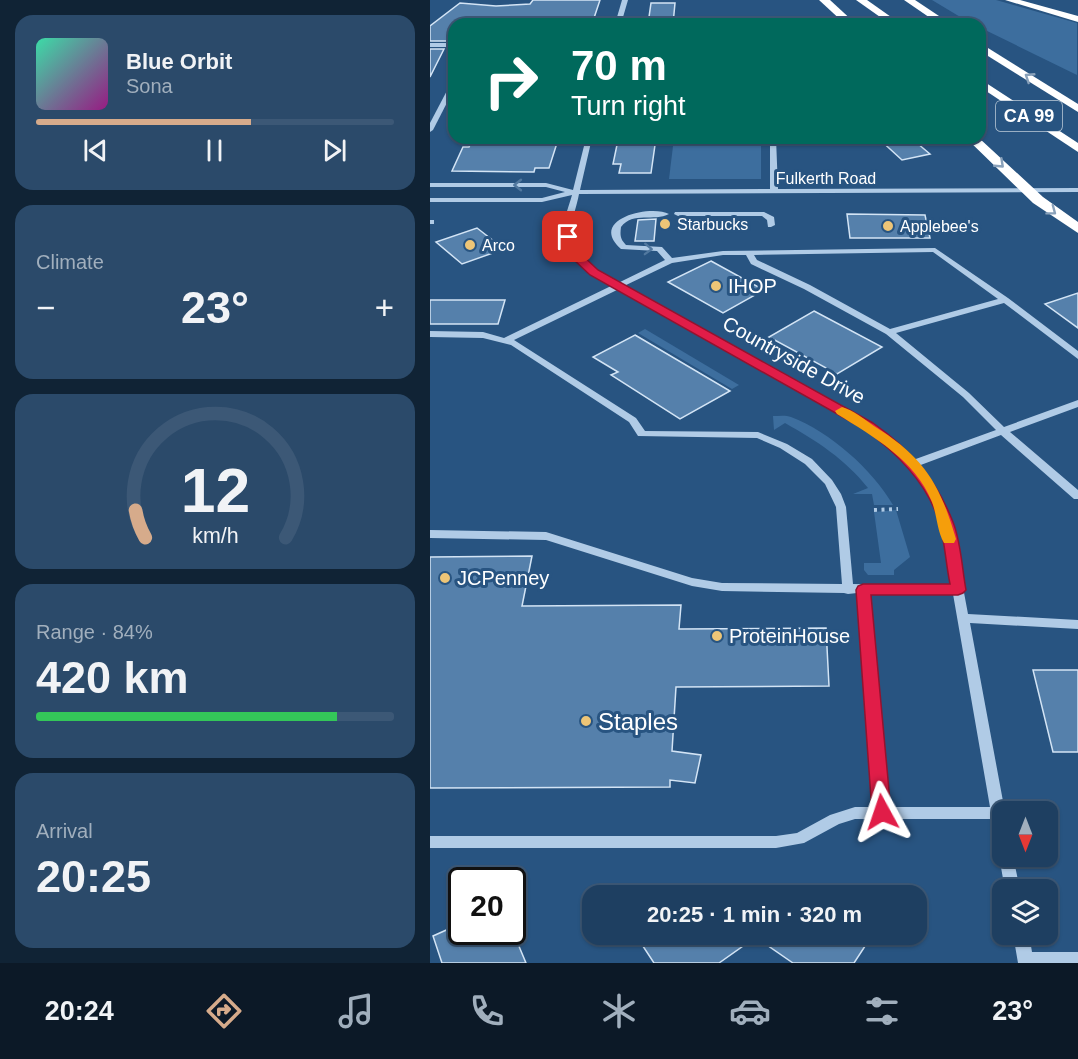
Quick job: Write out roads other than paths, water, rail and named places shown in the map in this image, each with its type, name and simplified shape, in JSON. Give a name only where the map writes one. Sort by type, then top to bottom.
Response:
[{"type":"highway","points":[[824,0],[844,18]]},
{"type":"highway","points":[[861,0],[887,18]]},
{"type":"highway","points":[[909,0],[937,18]]},
{"type":"highway","points":[[1010,0],[1078,19]]},
{"type":"highway","name":"CA 99","points":[[986,50],[1078,109]]},
{"type":"highway","name":"CA 99","points":[[986,86],[1078,149]]},
{"type":"highway","points":[[978,144],[1051,211],[1078,229]]},
{"type":"street","points":[[620,18],[625,0]]},
{"type":"street","points":[[430,45],[448,45]]},
{"type":"street","points":[[430,130],[448,95]]},
{"type":"street","name":"Countryside Drive","points":[[587,144],[568,223],[569,244],[590,269],[869,426],[891,442],[928,482],[946,524],[996,801]]},
{"type":"street","points":[[773,144],[774,191]]},
{"type":"street","name":"Fulkerth Road","points":[[430,185],[546,185],[575,192]]},
{"type":"street","name":"Fulkerth Road","points":[[430,200],[542,200],[575,192],[1078,190]]},
{"type":"street","points":[[666,214],[627,218],[618,224],[615,230],[616,238],[624,247],[659,249],[670,261]]},
{"type":"street","points":[[678,214],[764,214],[771,219],[771,225]]},
{"type":"street","points":[[507,340],[670,261],[694,256],[749,253],[935,250],[1078,356]]},
{"type":"street","points":[[749,253],[754,262],[807,287],[889,332],[966,394],[1003,431],[1078,496]]},
{"type":"street","points":[[889,332],[1005,300]]},
{"type":"street","points":[[430,334],[477,334],[507,340],[520,346],[633,420],[642,434],[758,435],[774,440],[794,452],[823,475],[838,496],[841,507],[848,590]]},
{"type":"street","points":[[913,464],[1078,403]]},
{"type":"street","points":[[430,534],[546,537],[692,582],[714,586],[848,590],[958,590]]},
{"type":"street","points":[[863,590],[882,812]]},
{"type":"street","points":[[962,618],[1078,625]]},
{"type":"street","points":[[430,842],[776,842],[799,839],[844,815],[882,812],[992,813]]},
{"type":"street","points":[[1023,945],[1026,961],[1078,960]]},
{"type":"place","name":"Starbucks","points":[[665,224]]},
{"type":"place","name":"Applebee's","points":[[888,226]]},
{"type":"place","name":"Arco","points":[[470,245]]},
{"type":"place","name":"IHOP","points":[[716,286]]},
{"type":"place","name":"JCPenney","points":[[445,578]]},
{"type":"place","name":"ProteinHouse","points":[[717,636]]},
{"type":"place","name":"Staples","points":[[586,721]]}]
